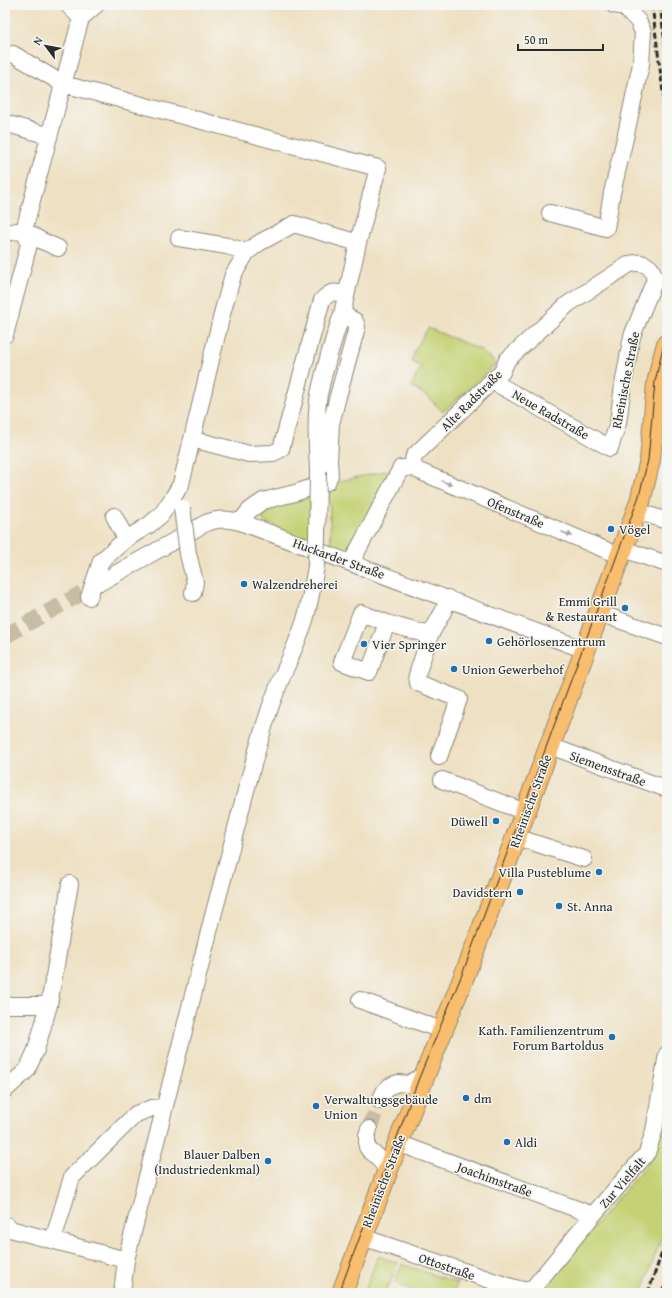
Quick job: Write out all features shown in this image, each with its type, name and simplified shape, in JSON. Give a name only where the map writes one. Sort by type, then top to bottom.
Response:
[{"type":"main road","name":"Rheinische Straße","points":[[342,1293],[423,1076],[472,956],[584,650],[637,511],[650,460],[658,384],[667,344]]},
{"type":"street","points":[[68,5],[81,18]]},
{"type":"street","points":[[5,336],[28,244],[24,230],[81,18],[96,5]]},
{"type":"street","points":[[550,213],[606,228],[612,193],[642,64],[643,32],[638,21],[624,7],[614,5]]},
{"type":"street","points":[[13,54],[63,84],[378,168],[358,243],[342,314],[332,344],[319,395],[317,437],[327,482],[295,493],[262,500],[250,510],[240,522]]},
{"type":"street","points":[[5,124],[49,136]]},
{"type":"street","points":[[194,593],[195,582],[188,554],[182,508],[181,484],[223,310],[233,275],[247,252],[259,243],[294,224],[358,243]]},
{"type":"street","points":[[5,233],[24,230],[40,240],[58,248]]},
{"type":"street","points":[[178,238],[227,246],[247,252]]},
{"type":"street","name":"Rheinische Straße","points":[[610,448],[618,423],[632,336],[655,278],[654,273],[648,266],[639,263],[628,265]]},
{"type":"street","name":"Alte Radstraße","points":[[351,563],[401,468],[412,466],[414,456],[502,372],[507,360],[568,304],[628,265]]},
{"type":"street","points":[[192,439],[249,454],[273,453],[281,449],[322,300],[329,293],[335,292],[346,295]]},
{"type":"street","name":"Neue Radstraße","points":[[492,380],[610,448]]},
{"type":"street","name":"Ofenstraße","points":[[412,466],[419,471],[621,553],[667,564]]},
{"type":"street","points":[[124,1292],[126,1260],[244,794],[270,707],[310,602],[316,566],[317,537],[324,473]]},
{"type":"street","points":[[89,597],[101,561],[126,539],[149,525],[161,515],[181,484]]},
{"type":"street","points":[[637,511],[667,521]]},
{"type":"street","points":[[114,516],[126,539]]},
{"type":"street","name":"Huckarder Straße","points":[[101,582],[206,523],[217,519],[227,519],[240,522],[448,598],[584,650]]},
{"type":"street","points":[[439,757],[459,699],[418,683],[417,675],[430,635],[444,610],[448,598]]},
{"type":"street","points":[[599,613],[667,636]]},
{"type":"street","points":[[395,625],[430,635]]},
{"type":"street","name":"Siemensstraße","points":[[550,746],[667,789]]},
{"type":"street","points":[[442,780],[525,812]]},
{"type":"street","points":[[516,837],[584,859]]},
{"type":"street","points":[[5,1090],[27,1070],[36,1050],[49,1005],[70,884]]},
{"type":"street","points":[[360,1000],[441,1030]]},
{"type":"street","points":[[5,1005],[49,1005]]},
{"type":"street","name":"Zur Vielfalt","points":[[533,1288],[593,1215],[647,1153],[654,1131],[667,1054]]},
{"type":"street","points":[[380,1101],[384,1092],[390,1086],[398,1083],[408,1084],[423,1076]]},
{"type":"street","points":[[53,1240],[72,1177],[136,1114],[152,1108],[165,1107]]},
{"type":"street","points":[[369,1129],[367,1135],[367,1147],[377,1156],[388,1170]]},
{"type":"street","name":"Joachimstraße","points":[[398,1143],[593,1215]]},
{"type":"street","points":[[7,1227],[126,1260]]},
{"type":"street","name":"Ottostraße","points":[[362,1237],[508,1286],[526,1291],[533,1288]]},
{"type":"green space","points":[[428,328],[481,350],[496,364],[443,412],[428,397],[411,386],[421,367],[411,361],[415,350]]},
{"type":"green space","points":[[390,470],[392,471],[353,551],[345,554],[331,549],[329,487],[335,486],[335,482]]},
{"type":"green space","points":[[312,495],[310,543],[265,522],[260,516],[262,510]]},
{"type":"green space","points":[[667,1082],[667,1222],[642,1293],[537,1293],[652,1158]]},
{"type":"green space","points":[[378,1256],[398,1263],[385,1293],[364,1293]]},
{"type":"green space","points":[[402,1264],[457,1283],[454,1293],[417,1293],[394,1283]]},
{"type":"tunnel","points":[[5,636],[100,583]]},
{"type":"tunnel","points":[[369,1129],[380,1101]]},
{"type":"tram line","points":[[339,1293],[419,1078],[463,972],[639,496],[648,460],[655,382],[667,335]]},
{"type":"railway","points":[[652,5],[667,124]]},
{"type":"railway","points":[[660,5],[667,58]]},
{"type":"railway","points":[[648,1293],[667,1238]]},
{"type":"railway","points":[[662,1293],[667,1278]]},
{"type":"place","name":"Vögel","points":[[611,529]]},
{"type":"place","name":"Walzendreherei","points":[[244,584]]},
{"type":"place","name":"Emmi Grill & Restaurant","points":[[625,608]]},
{"type":"place","name":"Gehörlosenzentrum","points":[[489,641]]},
{"type":"place","name":"Vier Springer","points":[[364,644]]},
{"type":"place","name":"Union Gewerbehof","points":[[454,669]]},
{"type":"place","name":"Düwell","points":[[496,821]]},
{"type":"place","name":"Villa Pusteblume","points":[[599,872]]},
{"type":"place","name":"Davidstern","points":[[520,892]]},
{"type":"place","name":"St. Anna","points":[[559,906]]},
{"type":"place","name":"Kath. Familienzentrum Forum Bartoldus","points":[[612,1037]]},
{"type":"place","name":"dm","points":[[466,1098]]},
{"type":"place","name":"Verwaltungsgebäude Union","points":[[316,1106]]},
{"type":"place","name":"Aldi","points":[[507,1142]]},
{"type":"place","name":"Blauer Dalben (Industriedenkmal)","points":[[268,1161]]}]
